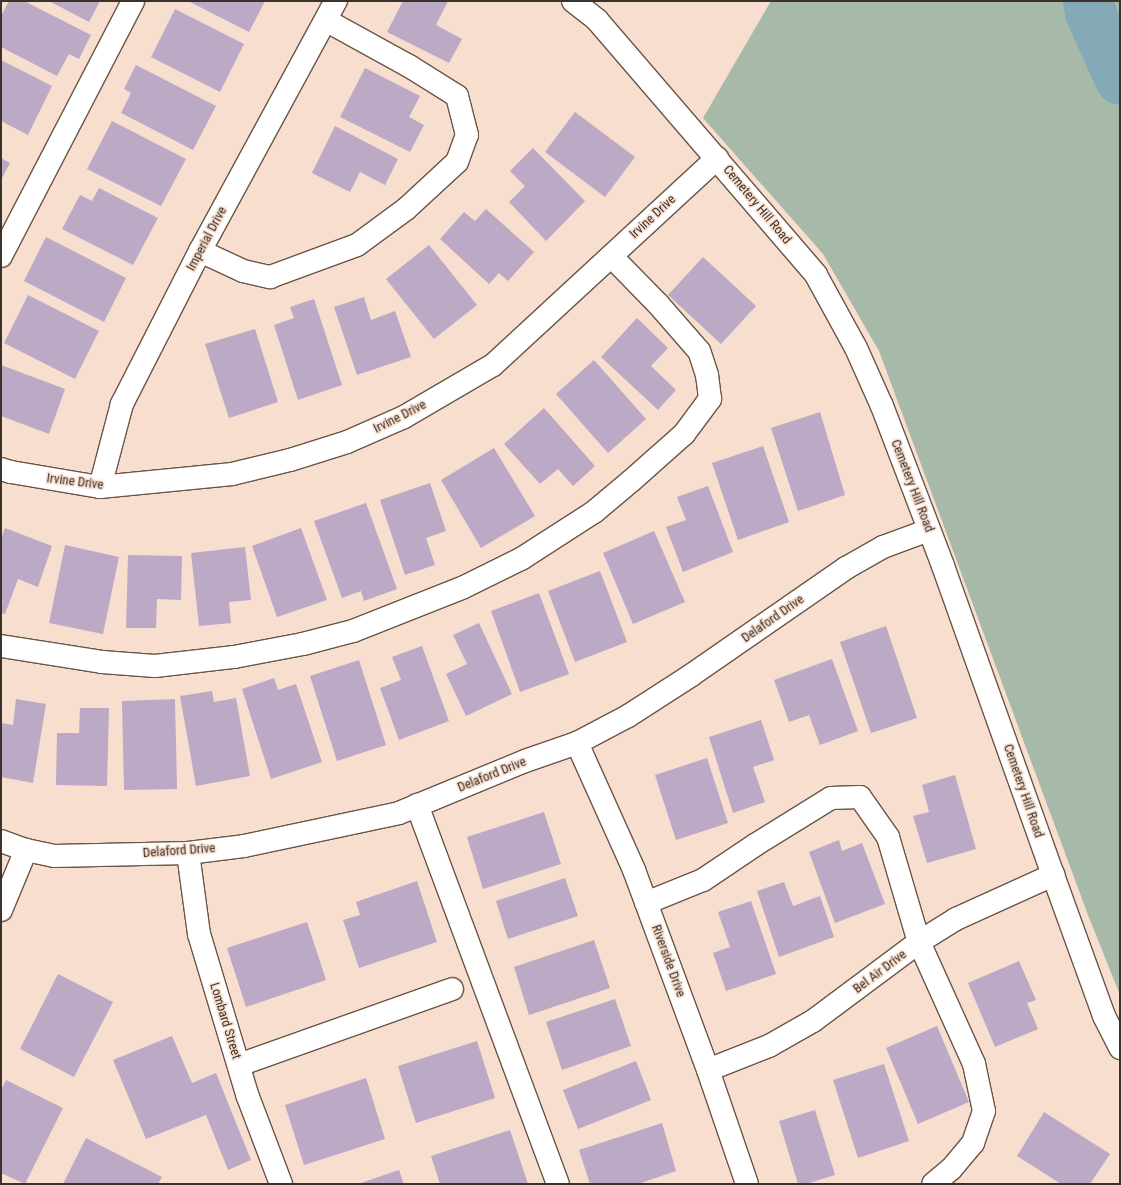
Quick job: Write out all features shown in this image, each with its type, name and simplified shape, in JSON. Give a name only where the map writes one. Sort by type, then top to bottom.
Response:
[{"type":"street","points":[[1,256],[133,1]]},
{"type":"street","name":"Imperial Drive","points":[[100,487],[122,404],[200,251],[327,21],[336,1]]},
{"type":"street","name":"Cemetery Hill Road","points":[[584,4],[816,275],[856,348],[882,406],[929,530],[1052,875],[1104,1016],[1120,1048]]},
{"type":"street","points":[[200,251],[243,271],[270,277],[357,245],[406,209],[457,162],[467,136],[457,96],[409,66],[327,21]]},
{"type":"street","name":"Irvine Drive","points":[[1,469],[100,487],[232,474],[290,460],[347,442],[404,417],[493,365],[717,158]]},
{"type":"street","points":[[1,646],[102,662],[155,666],[234,657],[302,644],[353,630],[464,587],[521,559],[594,512],[631,481],[684,434],[710,399],[707,375],[699,351],[658,304],[611,256]]},
{"type":"street","name":"Delaford Drive","points":[[1,841],[26,850],[54,856],[188,853],[244,846],[398,813],[525,761],[577,743],[628,716],[690,676],[846,568],[883,547],[929,530]]},
{"type":"street","name":"Riverside Drive","points":[[577,743],[634,870],[708,1070],[747,1184]]},
{"type":"street","points":[[646,903],[702,880],[831,798],[860,797],[888,837],[919,942],[974,1064],[984,1111],[973,1143],[950,1169],[933,1184]]},
{"type":"street","points":[[417,805],[558,1184]]},
{"type":"street","points":[[1,910],[26,850]]},
{"type":"street","name":"Lombard Street","points":[[188,853],[199,934],[248,1097],[281,1184]]},
{"type":"street","name":"Bel Air Drive","points":[[708,1070],[770,1046],[813,1021],[919,942],[956,919],[1052,875]]},
{"type":"street","points":[[239,1065],[452,989]]},
{"type":"green space","points":[[771,1],[1120,1],[1120,995],[1088,915],[879,351],[823,254],[703,118]]},
{"type":"building","points":[[9,1],[24,1],[91,35],[79,59],[69,54],[57,76],[1,47],[1,16]]},
{"type":"building","points":[[49,1],[100,1],[89,22]]},
{"type":"building","points":[[188,1],[265,1],[249,32]]},
{"type":"building","points":[[403,1],[448,1],[436,25],[462,39],[449,63],[387,32]]},
{"type":"building","points":[[175,9],[244,44],[220,92],[151,57]]},
{"type":"building","points":[[1,60],[52,86],[28,135],[1,121]]},
{"type":"building","points":[[136,65],[216,106],[193,150],[121,113],[131,93],[124,89]]},
{"type":"building","points":[[365,68],[420,96],[409,117],[424,125],[410,152],[340,117]]},
{"type":"building","points":[[575,112],[635,157],[605,197],[545,152]]},
{"type":"building","points":[[112,121],[186,159],[161,206],[87,169]]},
{"type":"building","points":[[335,126],[398,159],[385,185],[360,172],[350,192],[312,173]]},
{"type":"building","points":[[533,148],[585,201],[546,241],[509,202],[525,186],[510,171]]},
{"type":"building","points":[[1,158],[10,163],[1,180]]},
{"type":"building","points":[[99,188],[158,218],[133,265],[62,229],[80,195],[92,201]]},
{"type":"building","points":[[486,209],[534,252],[508,281],[499,273],[489,284],[440,239],[464,212],[475,221]]},
{"type":"building","points":[[46,237],[126,278],[104,322],[24,281]]},
{"type":"building","points":[[429,245],[477,305],[434,339],[386,279]]},
{"type":"building","points":[[703,257],[756,306],[721,344],[668,295]]},
{"type":"building","points":[[28,295],[99,331],[75,379],[4,343]]},
{"type":"building","points":[[364,297],[371,320],[395,311],[411,357],[357,375],[334,307]]},
{"type":"building","points":[[314,299],[342,385],[298,400],[274,325],[294,318],[290,307]]},
{"type":"building","points":[[637,318],[668,348],[651,366],[676,390],[658,410],[601,357]]},
{"type":"building","points":[[255,329],[278,402],[229,418],[205,344]]},
{"type":"building","points":[[594,360],[646,419],[608,453],[556,394]]},
{"type":"building","points":[[1,365],[65,389],[49,434],[1,416]]},
{"type":"building","points":[[544,408],[595,466],[573,486],[558,469],[540,484],[504,444]]},
{"type":"building","points":[[820,412],[845,495],[798,511],[771,428]]},
{"type":"building","points":[[763,446],[789,522],[738,540],[712,463]]},
{"type":"building","points":[[494,448],[535,516],[481,548],[441,480]]},
{"type":"building","points":[[430,483],[446,531],[426,538],[435,565],[405,575],[380,500]]},
{"type":"building","points":[[708,486],[733,552],[683,572],[666,527],[686,520],[677,497]]},
{"type":"building","points":[[366,503],[397,589],[364,601],[361,591],[342,598],[314,521]]},
{"type":"building","points":[[5,528],[52,546],[38,587],[18,579],[5,614],[1,613],[1,539]]},
{"type":"building","points":[[301,528],[327,600],[277,617],[252,546]]},
{"type":"building","points":[[654,531],[685,602],[633,624],[603,553]]},
{"type":"building","points":[[65,545],[119,557],[103,634],[49,623]]},
{"type":"building","points":[[245,547],[251,600],[229,602],[231,623],[199,626],[191,553]]},
{"type":"building","points":[[128,555],[182,556],[181,600],[157,599],[156,628],[126,628]]},
{"type":"building","points":[[600,571],[627,642],[575,662],[548,591]]},
{"type":"building","points":[[539,593],[569,674],[520,692],[491,611]]},
{"type":"building","points":[[479,623],[512,694],[466,716],[446,674],[467,664],[453,635]]},
{"type":"building","points":[[886,626],[917,718],[871,733],[840,642]]},
{"type":"building","points":[[422,646],[449,721],[399,740],[380,688],[401,680],[392,657]]},
{"type":"building","points":[[832,659],[858,731],[820,745],[809,715],[789,722],[774,680]]},
{"type":"building","points":[[359,660],[386,745],[337,761],[310,676]]},
{"type":"building","points":[[274,678],[278,690],[296,684],[322,762],[271,779],[242,689]]},
{"type":"building","points":[[212,691],[214,702],[236,698],[250,776],[196,786],[180,696]]},
{"type":"building","points":[[16,699],[46,704],[33,783],[1,777],[1,723],[13,725]]},
{"type":"building","points":[[175,699],[177,789],[124,790],[122,701]]},
{"type":"building","points":[[80,708],[109,708],[107,786],[56,785],[57,733],[79,733]]},
{"type":"building","points":[[761,720],[774,760],[753,767],[765,802],[733,813],[709,737]]},
{"type":"building","points":[[707,758],[728,823],[676,840],[655,775]]},
{"type":"building","points":[[955,775],[976,849],[927,863],[913,816],[929,812],[922,785]]},
{"type":"building","points":[[544,812],[561,864],[483,889],[467,837]]},
{"type":"building","points":[[839,840],[842,851],[862,843],[885,904],[835,923],[809,852]]},
{"type":"building","points":[[565,878],[578,916],[508,939],[496,901]]},
{"type":"building","points":[[417,881],[437,942],[359,968],[343,920],[360,915],[356,902]]},
{"type":"building","points":[[784,882],[793,906],[820,896],[834,937],[779,957],[757,891]]},
{"type":"building","points":[[751,901],[776,974],[726,991],[713,953],[730,947],[718,912]]},
{"type":"building","points":[[307,922],[326,980],[246,1007],[227,948]]},
{"type":"building","points":[[594,940],[610,988],[529,1015],[514,967]]},
{"type":"building","points":[[1019,961],[1036,1000],[1027,1003],[1038,1029],[995,1047],[968,983]]},
{"type":"building","points":[[58,974],[113,1002],[74,1077],[20,1049]]},
{"type":"building","points":[[615,999],[631,1046],[562,1070],[546,1022]]},
{"type":"building","points":[[937,1026],[969,1102],[918,1124],[886,1048]]},
{"type":"building","points":[[172,1036],[192,1083],[216,1073],[251,1160],[228,1170],[206,1115],[146,1139],[113,1060]]},
{"type":"building","points":[[477,1041],[495,1098],[416,1123],[398,1066]]},
{"type":"building","points":[[636,1061],[651,1100],[578,1129],[563,1090]]},
{"type":"building","points":[[884,1064],[909,1141],[858,1158],[833,1080]]},
{"type":"building","points":[[366,1078],[385,1139],[304,1165],[285,1105]]},
{"type":"building","points":[[6,1080],[63,1108],[25,1184],[1,1173],[1,1090]]},
{"type":"building","points":[[815,1110],[835,1175],[806,1184],[798,1184],[779,1121]]},
{"type":"building","points":[[1044,1112],[1110,1154],[1090,1184],[1061,1184],[1017,1156]]},
{"type":"building","points":[[662,1123],[676,1171],[638,1184],[590,1184],[579,1150]]},
{"type":"building","points":[[510,1130],[528,1184],[440,1184],[431,1156]]},
{"type":"building","points":[[86,1138],[162,1177],[158,1184],[63,1184]]},
{"type":"building","points":[[399,1170],[404,1184],[358,1184]]},
{"type":"waterway","points":[[1088,1],[1090,12],[1120,79]]}]
